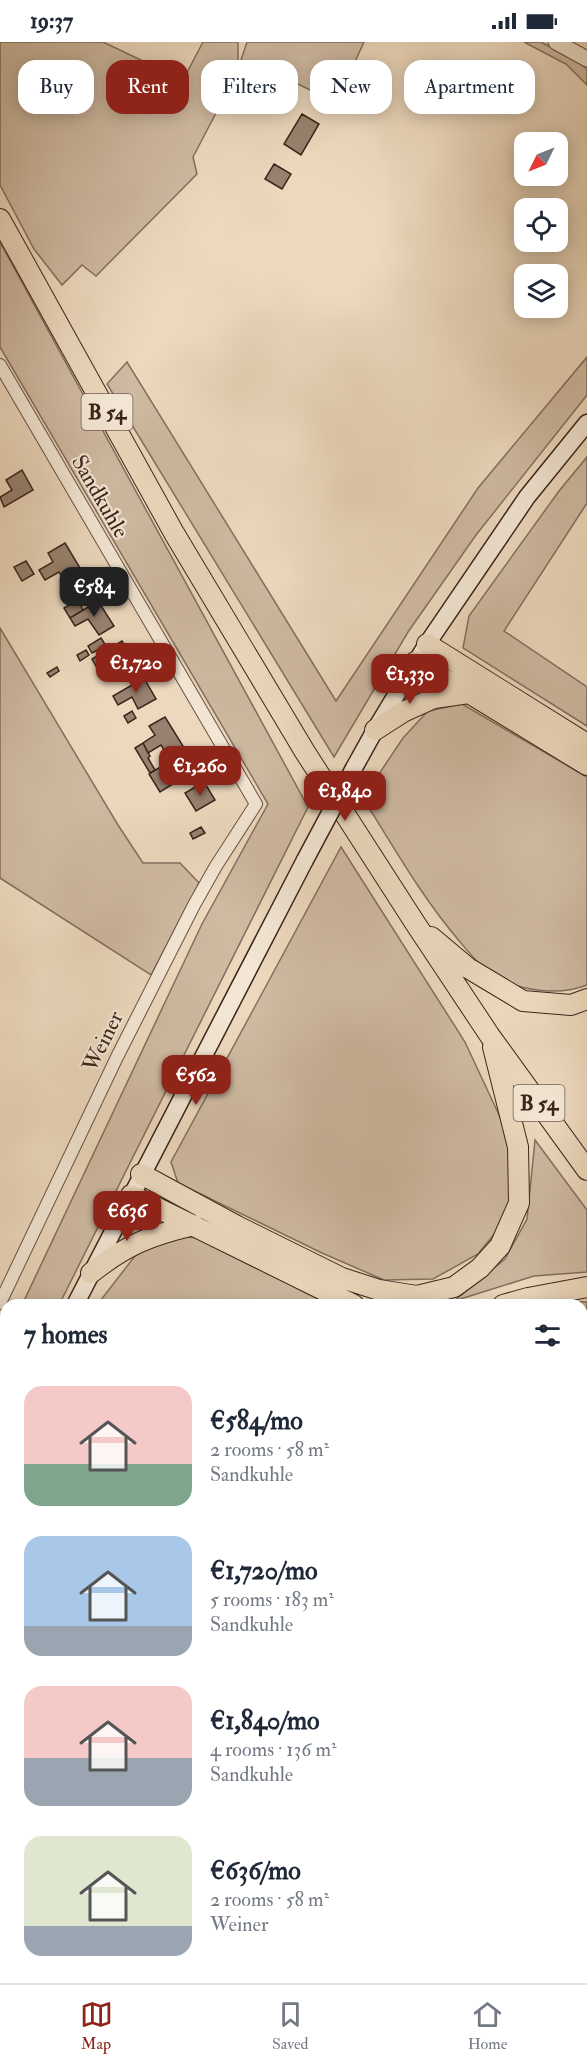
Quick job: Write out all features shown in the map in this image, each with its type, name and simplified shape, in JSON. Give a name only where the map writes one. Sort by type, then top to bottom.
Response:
[{"type":"highway","name":"B 54","points":[[0,219],[216,605],[305,752],[490,1036],[587,1170]]},
{"type":"highway","points":[[427,644],[587,744]]},
{"type":"highway","points":[[415,662],[587,765]]},
{"type":"highway","points":[[375,730],[403,712],[434,698],[469,693]]},
{"type":"highway","points":[[415,923],[468,968],[523,1001],[571,1005],[587,999]]},
{"type":"highway","points":[[141,1174],[237,1226],[342,1278],[380,1290],[417,1296],[454,1287],[480,1268],[500,1246],[519,1203],[518,1147],[490,1036]]},
{"type":"highway","points":[[131,1196],[342,1299]]},
{"type":"highway","points":[[91,1273],[115,1254],[135,1243],[164,1232],[194,1225]]},
{"type":"highway","points":[[524,1299],[587,1287]]},
{"type":"main road","points":[[78,1299],[141,1174],[375,730],[415,662],[527,497],[587,423]]},
{"type":"street","points":[[556,42],[587,59]]},
{"type":"street","name":"Sandkuhle","points":[[0,365],[256,804]]},
{"type":"street","name":"Weiner","points":[[2,1299],[117,1057],[189,915],[216,866],[256,804]]},
{"type":"shaded area","points":[[0,42],[103,42],[141,60],[106,60],[106,114],[189,114],[189,69],[203,42],[238,42],[238,60],[201,60],[201,114],[216,114],[193,157],[197,174],[96,276],[82,265],[62,285],[34,249],[0,185]]},
{"type":"shaded area","points":[[247,42],[364,42],[356,60],[310,60],[310,90],[298,84],[298,60],[241,60]]},
{"type":"shaded area","points":[[524,42],[541,42],[577,61],[587,69],[587,85],[566,64]]},
{"type":"shaded area","points":[[0,242],[308,807],[62,1299],[25,1299],[202,924],[268,804],[0,347]]},
{"type":"shaded area","points":[[587,357],[587,395],[476,535],[408,632],[334,757],[107,384],[127,362],[336,701],[478,488]]},
{"type":"shaded area","points":[[587,457],[587,503],[504,631],[587,687],[587,726],[463,648],[469,616],[559,491]]},
{"type":"shaded area","points":[[0,628],[143,863],[180,863],[199,883],[151,975],[0,878]]},
{"type":"shaded area","points":[[462,704],[587,777],[587,985],[554,991],[530,989],[498,978],[488,971],[469,953],[434,909],[363,798],[403,738],[428,711]]},
{"type":"shaded area","points":[[341,847],[465,1042],[500,1117],[510,1149],[512,1212],[478,1254],[433,1279],[384,1280],[322,1253],[178,1183],[171,1162]]},
{"type":"shaded area","points":[[535,1140],[587,1210],[587,1272],[534,1276],[456,1299],[505,1259],[527,1219]]},
{"type":"shaded area","points":[[169,1235],[197,1238],[318,1299],[102,1299],[142,1247]]},
{"type":"building","points":[[302,114],[319,124],[301,155],[284,144]]},
{"type":"building","points":[[274,164],[291,174],[282,189],[265,179]]},
{"type":"building","points":[[22,470],[33,490],[4,507],[0,497],[12,490],[6,480]]},
{"type":"building","points":[[65,543],[83,573],[66,583],[59,572],[45,580],[39,570],[53,562],[48,553]]},
{"type":"building","points":[[26,561],[34,574],[22,581],[14,567]]},
{"type":"building","points":[[78,600],[83,610],[70,618],[64,608]]},
{"type":"building","points":[[98,601],[114,626],[99,635],[88,619],[75,626],[70,618]]},
{"type":"building","points":[[101,638],[106,646],[92,653],[88,646]]},
{"type":"building","points":[[122,641],[132,658],[101,675],[92,659]]},
{"type":"building","points":[[86,650],[89,655],[80,661],[77,655]]},
{"type":"building","points":[[57,667],[59,671],[50,677],[47,673]]},
{"type":"building","points":[[144,678],[156,699],[138,709],[132,697],[118,705],[113,696]]},
{"type":"building","points":[[132,711],[136,718],[128,723],[124,716]]},
{"type":"building","points":[[165,717],[183,746],[167,756],[161,745],[148,753],[143,743],[155,735],[149,726]]},
{"type":"building","points":[[143,743],[155,770],[150,773],[135,748]]},
{"type":"building","points":[[170,761],[181,779],[160,792],[149,774]]},
{"type":"building","points":[[204,782],[215,800],[196,811],[185,793]]},
{"type":"building","points":[[201,827],[205,833],[193,839],[190,833]]}]
